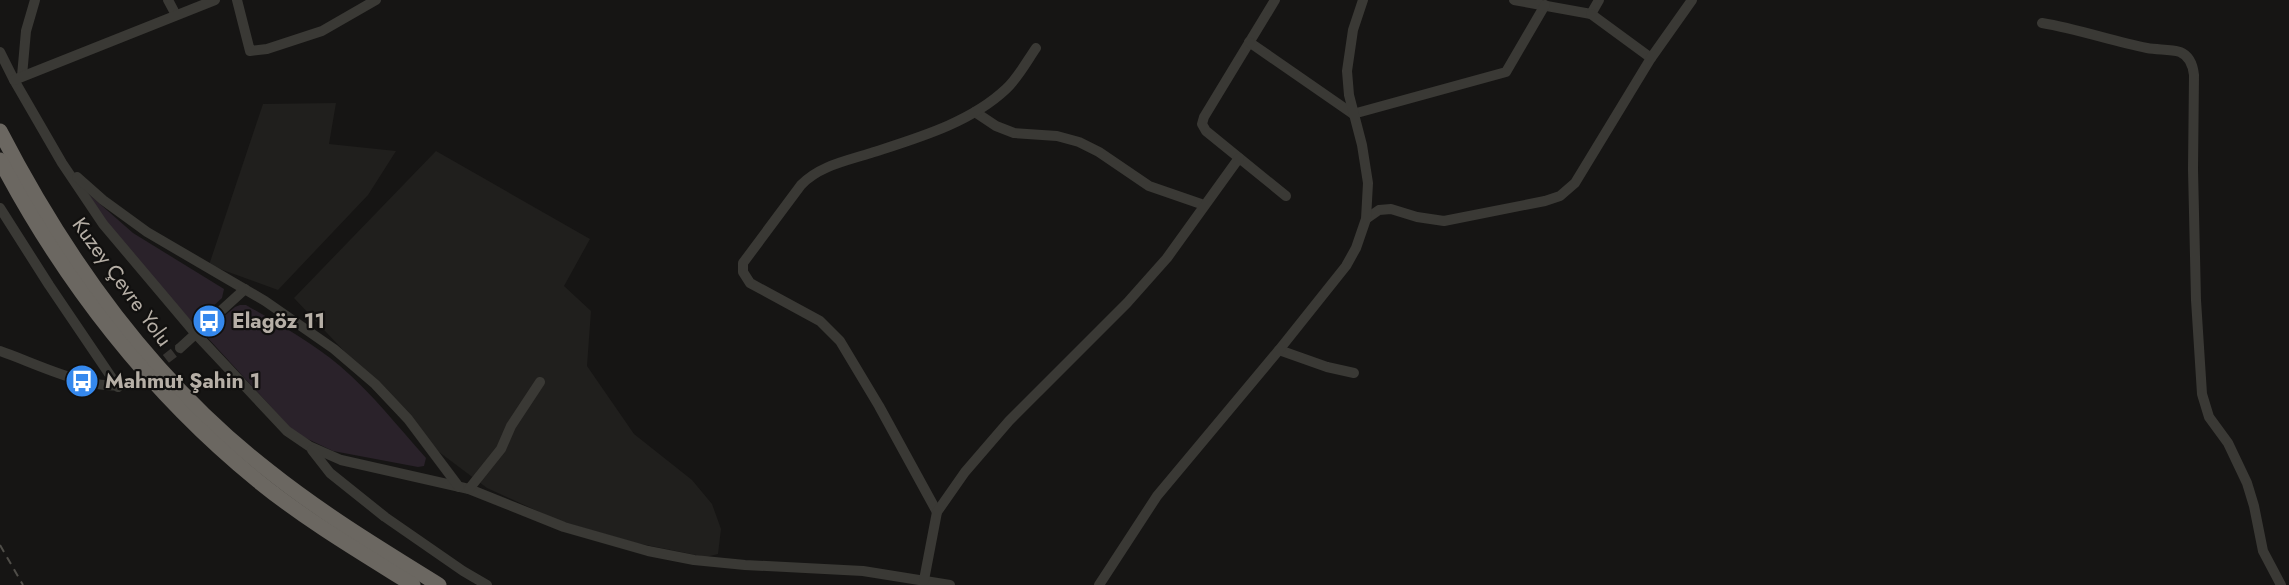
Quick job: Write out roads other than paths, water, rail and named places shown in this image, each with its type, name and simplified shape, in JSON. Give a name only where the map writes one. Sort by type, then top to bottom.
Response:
[{"type":"highway","name":"Kuzey Çevre Yolu","points":[[0,130],[22,173],[84,271],[131,334],[188,398],[267,470],[363,538],[439,585]]},
{"type":"highway","name":"Kuzey Çevre Yolu","points":[[0,160],[33,218],[95,309],[137,363],[179,408],[216,445],[259,481],[355,549],[413,585]]},
{"type":"street","points":[[18,78],[26,31],[35,0]]},
{"type":"street","points":[[168,0],[176,15]]},
{"type":"street","points":[[18,78],[215,0]]},
{"type":"street","points":[[237,0],[250,51],[267,49],[322,31],[376,0]]},
{"type":"street","points":[[1275,0],[1202,120],[1206,131],[1286,195]]},
{"type":"street","points":[[1099,585],[1157,496],[1346,266],[1360,238],[1366,219],[1368,175],[1353,114],[1348,83],[1348,57],[1353,30],[1363,0]]},
{"type":"street","points":[[1514,0],[1591,14],[1651,58]]},
{"type":"street","points":[[1591,14],[1599,0]]},
{"type":"street","points":[[1366,219],[1379,210],[1391,209],[1417,217],[1444,220],[1545,201],[1560,195],[1575,183],[1651,58],[1692,0]]},
{"type":"street","points":[[1353,114],[1506,72],[1545,5]]},
{"type":"street","points":[[2042,23],[2075,29],[2150,49],[2179,52],[2187,57],[2192,65],[2194,75],[2196,300],[2202,394],[2209,417],[2228,443],[2247,483],[2256,512],[2263,551],[2281,585]]},
{"type":"street","points":[[1249,42],[1353,114]]},
{"type":"street","points":[[937,512],[840,340],[820,321],[750,283],[743,268],[744,259],[801,185],[812,175],[918,138],[975,112],[1007,88],[1036,48]]},
{"type":"street","points":[[0,52],[18,78],[62,163],[104,224],[195,333],[287,431],[309,446],[341,460],[464,488],[564,527],[627,546],[671,556],[745,565],[863,571],[950,585]]},
{"type":"street","points":[[975,112],[996,126],[1014,133],[1057,136],[1079,142],[1099,152],[1149,186],[1204,205]]},
{"type":"street","points":[[924,580],[937,512],[965,472],[1009,421],[1127,303],[1167,258],[1239,158]]},
{"type":"street","points":[[62,163],[103,200],[147,232],[245,289],[327,344],[375,384],[424,437],[464,488]]},
{"type":"street","points":[[0,208],[118,387]]},
{"type":"street","points":[[180,348],[245,289]]},
{"type":"street","points":[[1279,350],[1327,367],[1354,373]]},
{"type":"street","points":[[0,351],[91,384],[118,387],[137,381]]},
{"type":"street","points":[[464,488],[501,449],[511,426],[540,382]]},
{"type":"street","points":[[309,446],[330,473],[385,517],[487,585]]},
{"type":"tunnel","points":[[154,368],[180,348]]},
{"type":"railway","points":[[0,545],[23,585]]},
{"type":"place","name":"Elagöz 11","points":[[209,321]]},
{"type":"place","name":"Mahmut Şahin 1","points":[[82,381]]}]
